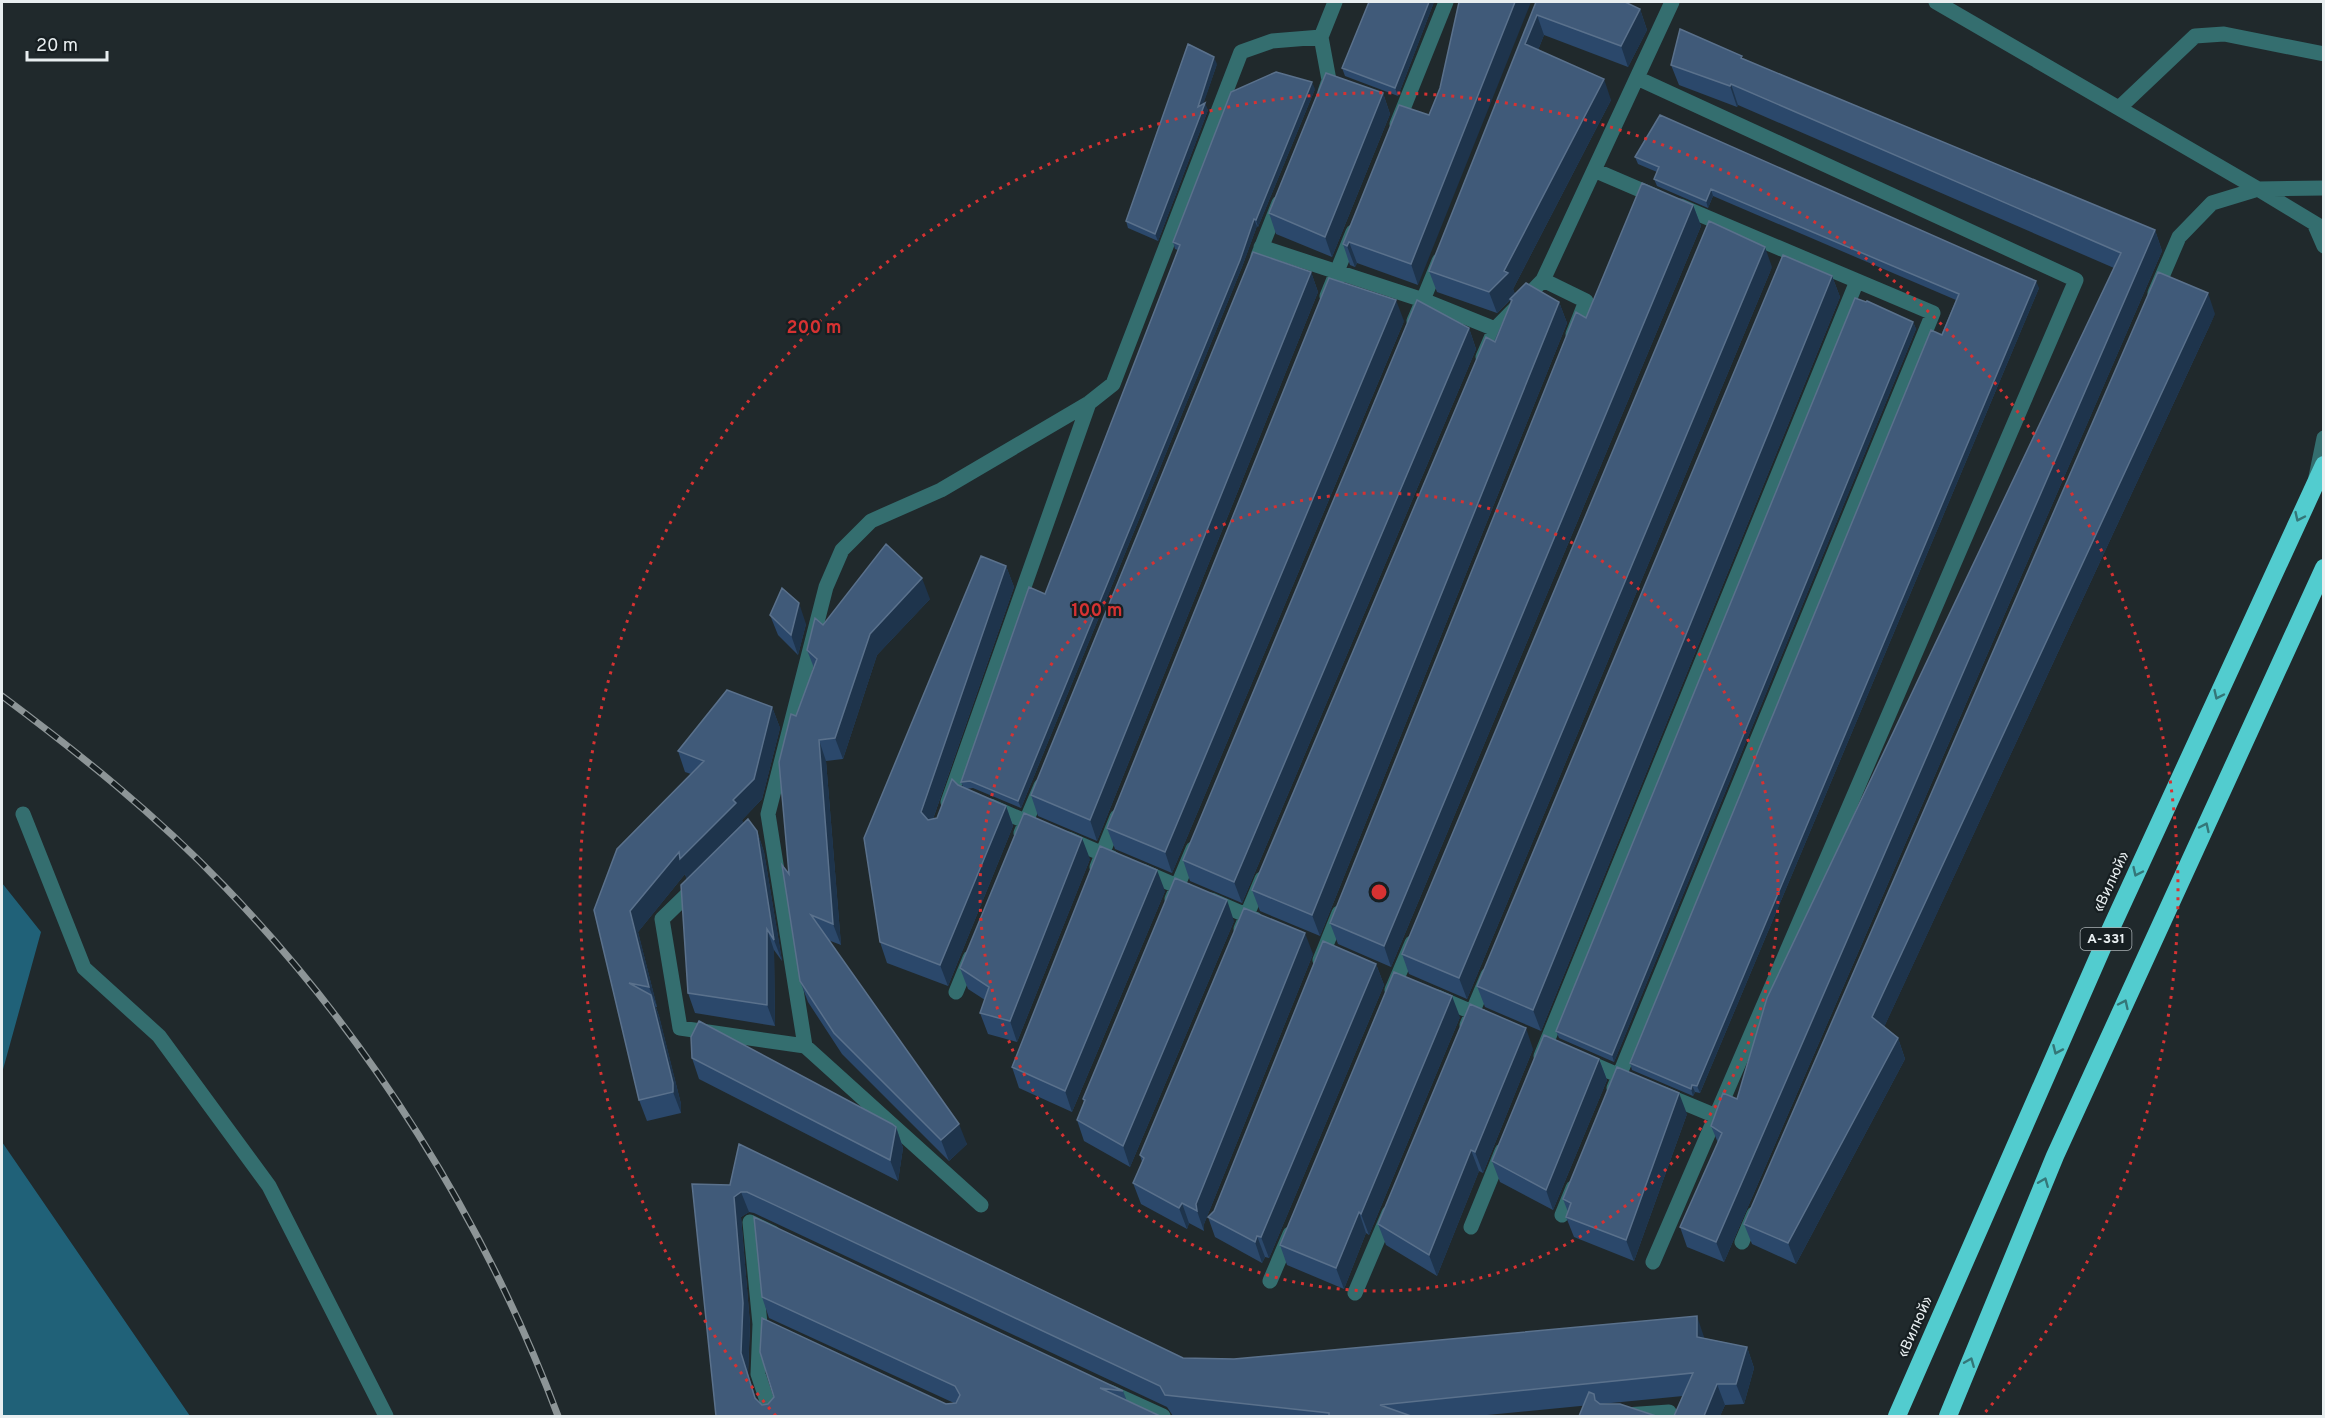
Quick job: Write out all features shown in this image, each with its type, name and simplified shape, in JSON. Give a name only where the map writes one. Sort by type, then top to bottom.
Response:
[{"type":"highway","name":"«Вилюй»","points":[[1897,1416],[2107,937],[2324,465]]},
{"type":"highway","name":"А-331","points":[[1948,1416],[2055,1156],[2324,568]]},
{"type":"street","points":[[1321,101],[1335,82],[1321,37],[1335,2]]},
{"type":"street","points":[[1390,141],[1398,106],[1446,2]]},
{"type":"street","points":[[1477,373],[1495,329],[1543,280],[1672,2]]},
{"type":"street","points":[[1936,2],[2319,226],[2324,246]]},
{"type":"street","points":[[2119,108],[2195,36],[2224,34],[2324,54]]},
{"type":"street","points":[[805,1046],[768,814],[826,587],[842,550],[871,521],[940,490],[1089,403],[1113,384],[1241,52],[1272,41],[1321,37]]},
{"type":"street","points":[[1637,78],[2076,280],[1653,1262]]},
{"type":"street","points":[[1594,170],[1713,227],[1787,258],[1857,281],[1933,313],[1611,1097]]},
{"type":"street","points":[[1252,269],[1287,184]]},
{"type":"street","points":[[2151,303],[2179,237],[2212,203],[2258,189],[2324,188]]},
{"type":"street","points":[[1319,315],[1359,217]]},
{"type":"street","points":[[1409,333],[1445,245]]},
{"type":"street","points":[[1261,247],[1423,300],[1495,329]]},
{"type":"street","points":[[1543,280],[1586,301],[1568,345]]},
{"type":"street","points":[[1537,1065],[1551,1046],[1857,281]]},
{"type":"street","points":[[942,820],[1089,403]]},
{"type":"street","points":[[2315,481],[2324,438]]},
{"type":"street","points":[[1017,843],[1044,777]]},
{"type":"street","points":[[1094,876],[1125,799]]},
{"type":"street","points":[[979,801],[1266,924]]},
{"type":"street","points":[[23,814],[84,968],[159,1036],[269,1186],[386,1416]]},
{"type":"street","points":[[752,830],[768,814]]},
{"type":"street","points":[[1168,908],[1201,831]]},
{"type":"street","points":[[1233,948],[1270,861]]},
{"type":"street","points":[[703,879],[662,919],[680,1028],[805,1046],[981,1205]]},
{"type":"street","points":[[1316,970],[1347,894]]},
{"type":"street","points":[[1388,1001],[1402,982],[1420,925]]},
{"type":"street","points":[[956,992],[974,949]]},
{"type":"street","points":[[1463,1034],[1495,957]]},
{"type":"street","points":[[1402,982],[1493,1021]]},
{"type":"street","points":[[1551,1046],[1716,1116]]},
{"type":"street","points":[[1471,1227],[1506,1141]]},
{"type":"street","points":[[1562,1215],[1580,1172]]},
{"type":"street","points":[[1355,1293],[1396,1196]]},
{"type":"street","points":[[1742,1242],[1761,1198]]},
{"type":"street","points":[[1270,1281],[1298,1216]]},
{"type":"street","points":[[773,1416],[758,1374],[766,1326],[750,1222],[783,1238]]},
{"type":"street","points":[[1098,1386],[1163,1416]]},
{"type":"street","points":[[1611,1416],[1669,1412],[1667,1416]]},
{"type":"shaded area","points":[[2,883],[41,932],[2,1073]]},
{"type":"shaded area","points":[[2,1142],[190,1416],[2,1416]]},
{"type":"building","points":[[1369,2],[1429,2],[1395,88],[1342,68]]},
{"type":"building","points":[[1459,2],[1515,2],[1411,264],[1349,242],[1347,246],[1343,244],[1399,105],[1429,115],[1440,88]]},
{"type":"building","points":[[1536,2],[1625,2],[1640,9],[1621,46],[1537,15],[1525,44],[1604,79],[1504,271],[1508,273],[1489,292],[1429,271]]},
{"type":"building","points":[[1680,29],[1742,56],[1741,58],[2155,230],[1716,1242],[1680,1227],[1722,1133],[1711,1126],[1723,1093],[1737,1099],[1767,998],[2121,253],[1731,84],[1730,86],[1671,65]]},
{"type":"building","points":[[1188,44],[1214,57],[1198,107],[1205,103],[1155,234],[1126,221]]},
{"type":"building","points":[[1276,72],[1312,82],[1256,220],[1254,219],[1240,260],[1018,801],[970,781],[961,782],[1029,587],[1045,594],[1180,245],[1173,242],[1231,92]]},
{"type":"building","points":[[1326,73],[1383,93],[1325,237],[1269,213]]},
{"type":"building","points":[[1660,115],[2036,281],[1697,1086],[1692,1085],[1691,1089],[1630,1063],[1931,330],[1942,335],[1959,294],[1711,189],[1706,201],[1654,179],[1659,167],[1635,157]]},
{"type":"building","points":[[1642,183],[1693,205],[1384,946],[1330,923],[1576,312],[1586,318]]},
{"type":"building","points":[[1709,221],[1765,247],[1459,978],[1402,954]]},
{"type":"building","points":[[1253,252],[1311,272],[1090,820],[1031,795]]},
{"type":"building","points":[[1783,255],[1832,276],[1533,1010],[1477,986]]},
{"type":"building","points":[[2158,272],[2208,293],[1872,1017],[1898,1038],[1788,1243],[1744,1224]]},
{"type":"building","points":[[1329,278],[1396,300],[1165,852],[1107,828]]},
{"type":"building","points":[[1526,283],[1559,302],[1312,915],[1252,890],[1486,337],[1495,342],[1512,300],[1510,299]]},
{"type":"building","points":[[1855,298],[1867,301],[1913,322],[1612,1055],[1556,1031]]},
{"type":"building","points":[[1417,300],[1469,328],[1234,882],[1183,860]]},
{"type":"building","points":[[886,544],[922,578],[870,634],[835,738],[819,740],[833,924],[811,915],[959,1124],[941,1140],[834,1033],[800,981],[782,865],[789,874],[779,762],[791,714],[796,716],[817,659],[807,650],[815,618],[823,625]]},
{"type":"building","points":[[981,556],[1006,566],[921,812],[928,820],[937,818],[952,779],[958,785],[1006,806],[940,965],[880,942],[864,838]]},
{"type":"building","points":[[782,588],[799,603],[791,635],[770,615]]},
{"type":"building","points":[[727,690],[772,707],[754,779],[733,800],[736,803],[680,859],[679,852],[630,911],[649,987],[629,983],[651,995],[673,1083],[673,1092],[639,1100],[594,910],[617,849],[704,761],[678,751]]},
{"type":"building","points":[[1024,813],[1082,838],[1010,1021],[980,1013],[989,987],[960,968]]},
{"type":"building","points":[[748,819],[757,831],[774,940],[767,929],[767,1005],[688,993],[681,885]]},
{"type":"building","points":[[1100,846],[1157,870],[1065,1091],[1012,1067]]},
{"type":"building","points":[[1175,878],[1227,900],[1123,1146],[1077,1120],[1085,1100],[1083,1099]]},
{"type":"building","points":[[1244,908],[1305,933],[1196,1204],[1197,1211],[1182,1203],[1179,1208],[1133,1183],[1144,1158],[1140,1155]]},
{"type":"building","points":[[1323,941],[1376,964],[1261,1237],[1257,1236],[1255,1242],[1208,1217],[1214,1211]]},
{"type":"building","points":[[1394,972],[1452,996],[1361,1214],[1359,1212],[1336,1268],[1280,1245]]},
{"type":"building","points":[[1470,1004],[1526,1028],[1475,1152],[1471,1150],[1429,1255],[1378,1224]]},
{"type":"building","points":[[699,1021],[892,1124],[896,1127],[890,1160],[692,1058],[691,1037]]},
{"type":"building","points":[[1544,1035],[1599,1059],[1546,1190],[1492,1161]]},
{"type":"building","points":[[1617,1067],[1679,1093],[1626,1240],[1566,1217],[1571,1203],[1563,1199]]},
{"type":"building","points":[[739,1144],[1183,1358],[1234,1359],[1697,1316],[1697,1337],[1747,1347],[1736,1384],[1717,1384],[1704,1416],[1674,1416],[1693,1373],[1380,1405],[1411,1416],[1329,1416],[1329,1413],[1165,1395],[1160,1386],[747,1192],[741,1192],[734,1197],[743,1303],[741,1353],[755,1398],[762,1405],[768,1404],[774,1397],[760,1352],[762,1318],[946,1404],[956,1403],[960,1395],[955,1386],[762,1297],[754,1217],[1123,1391],[1100,1388],[1160,1416],[716,1416],[692,1184],[730,1185]]},
{"type":"building","points":[[1589,1392],[1594,1394],[1595,1400],[1600,1404],[1620,1404],[1656,1416],[1579,1416]]},
{"type":"railway","points":[[2,696],[89,763],[172,835],[224,886],[277,944],[327,1005],[374,1068],[418,1134],[458,1202],[529,1343],[558,1416]]}]
